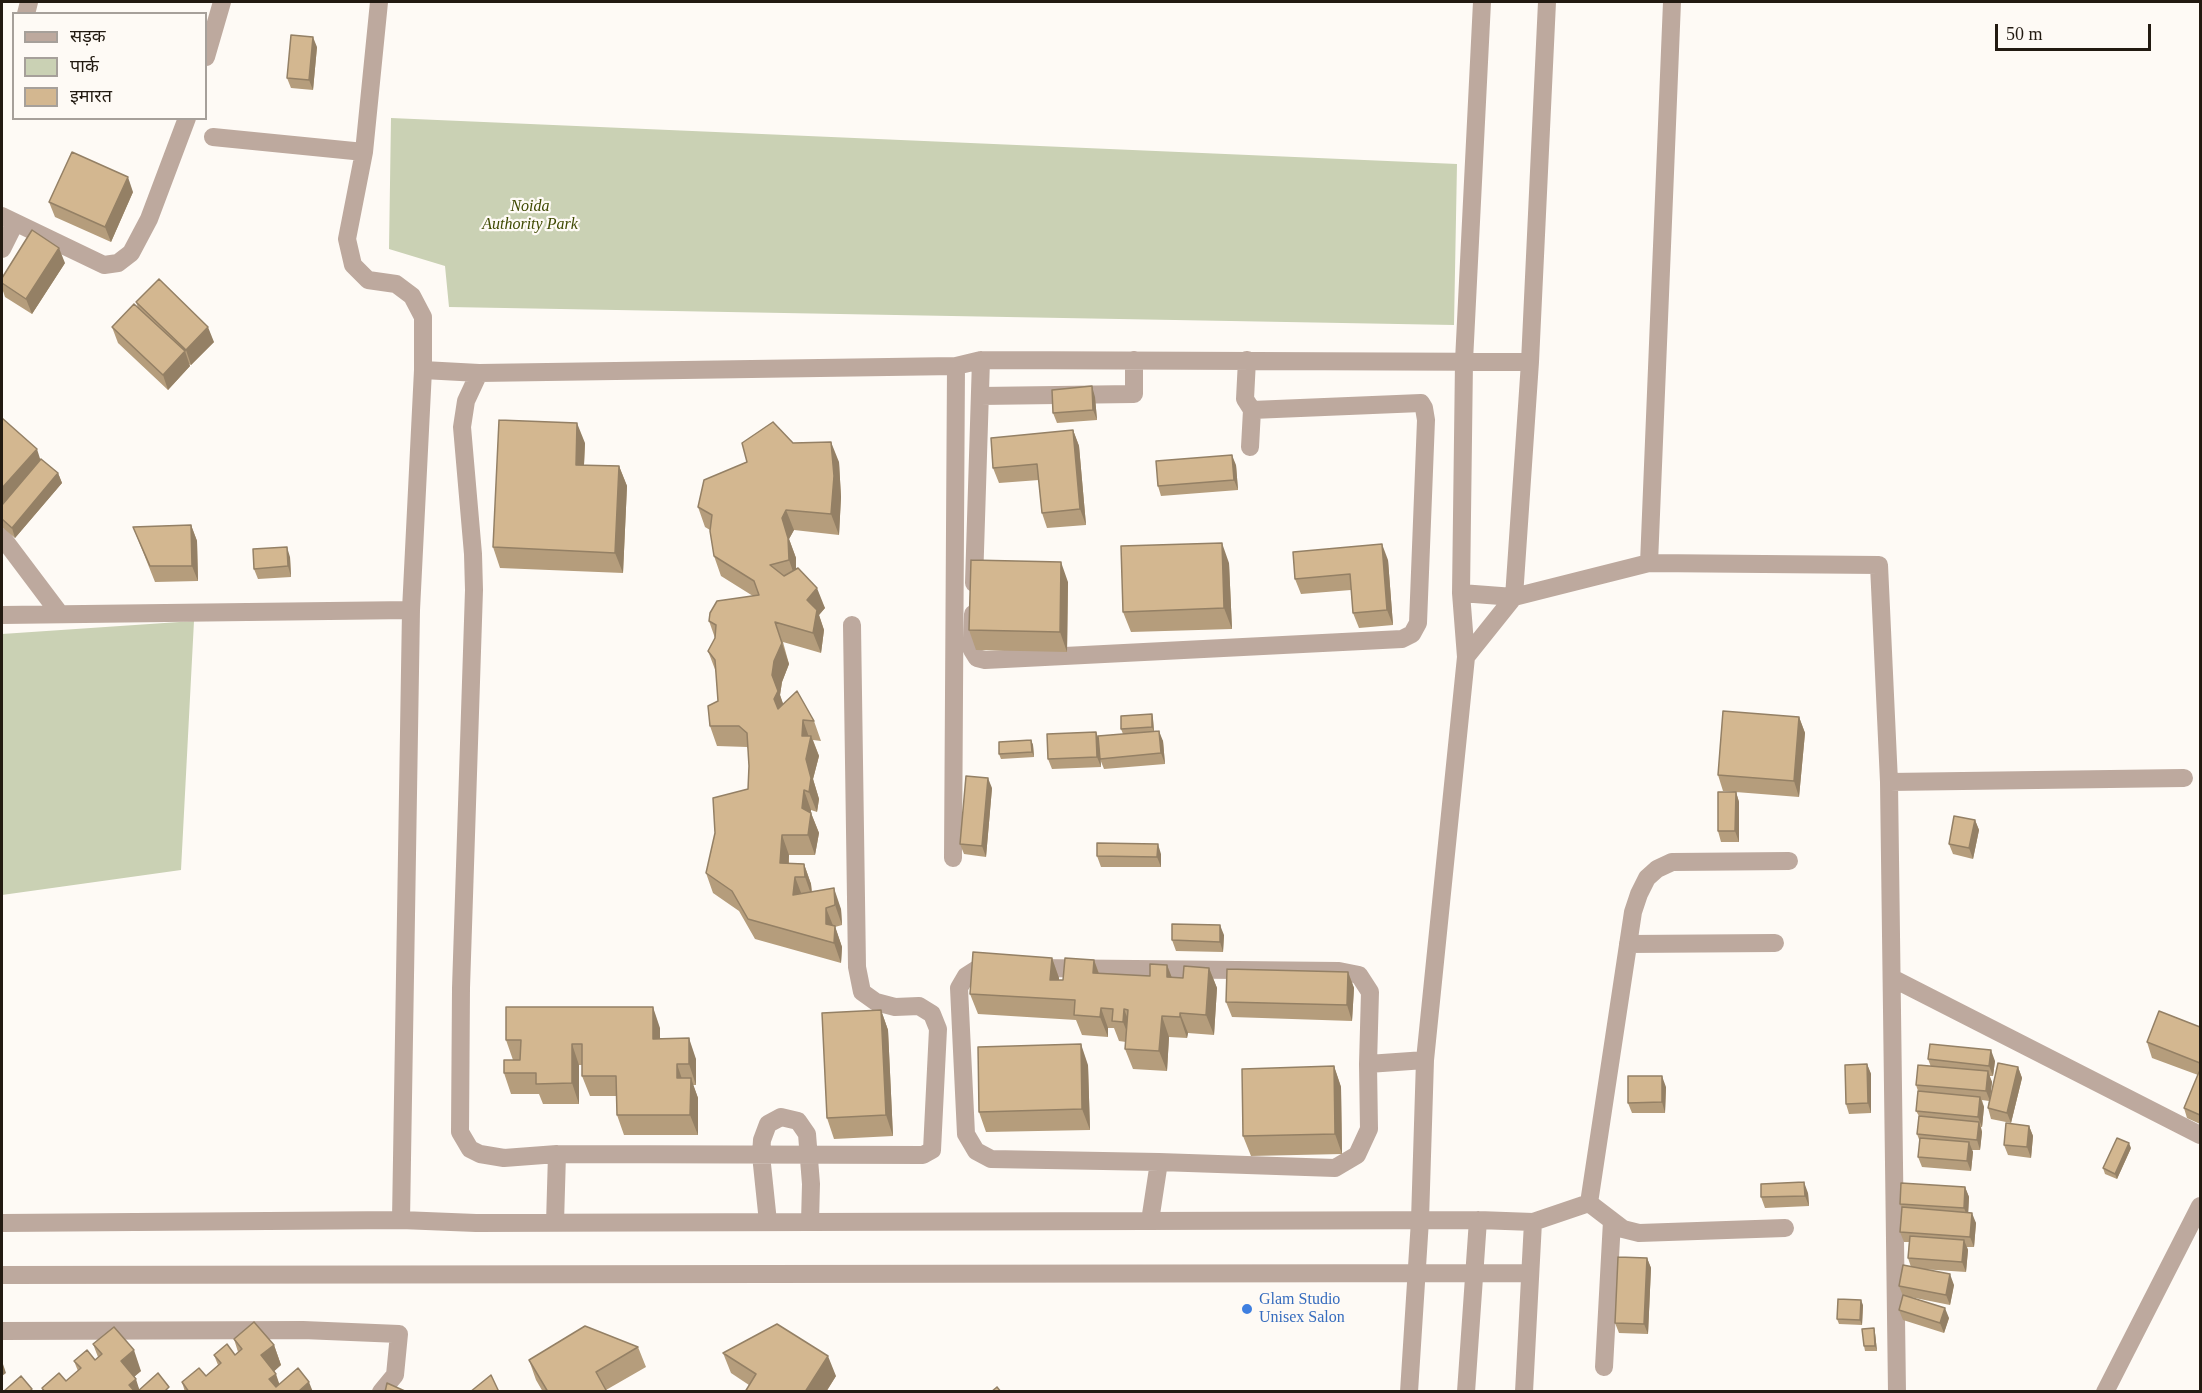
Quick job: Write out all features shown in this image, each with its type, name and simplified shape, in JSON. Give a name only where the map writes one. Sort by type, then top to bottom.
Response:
[{"type":"street","points":[[207,54],[222,2]]},
{"type":"street","points":[[379,2],[364,152],[348,239],[353,264],[368,280],[396,284],[412,296],[423,317],[423,370],[411,610],[401,1220]]},
{"type":"street","points":[[1409,1392],[1420,1220],[1425,1060],[1466,657],[1461,593],[1464,361],[1482,2]]},
{"type":"street","points":[[1466,657],[1514,597],[1530,362],[1547,2]]},
{"type":"street","points":[[1649,563],[1672,2]]},
{"type":"street","points":[[2,249],[8,220],[104,265],[118,263],[131,253],[149,219],[186,120]]},
{"type":"street","points":[[213,137],[364,152]]},
{"type":"street","points":[[423,370],[479,373],[956,366],[981,360],[1530,362]]},
{"type":"street","points":[[981,360],[972,650],[977,657],[985,660],[1402,639],[1412,634],[1418,623],[1425,408],[1421,403],[1252,410]]},
{"type":"street","points":[[980,396],[1134,394],[1134,360]]},
{"type":"street","points":[[1248,360],[1245,399],[1252,410],[1250,447]]},
{"type":"street","points":[[953,858],[956,366]]},
{"type":"street","points":[[479,373],[466,401],[462,427],[474,590],[461,988],[460,1132],[470,1149],[480,1154],[504,1158],[557,1154],[923,1155],[932,1150],[938,1029],[932,1014],[919,1005],[895,1007],[876,1002],[862,992],[857,967],[852,625]]},
{"type":"street","points":[[2,537],[60,614]]},
{"type":"street","points":[[1461,593],[1514,597],[1649,563],[1879,565],[1889,782],[1897,1392]]},
{"type":"street","points":[[2,615],[411,610]]},
{"type":"street","points":[[1889,782],[2184,778]]},
{"type":"street","points":[[1589,1203],[1633,912],[1647,878],[1657,869],[1672,862],[1789,861]]},
{"type":"street","points":[[1628,944],[1775,943]]},
{"type":"street","points":[[980,967],[1339,971],[1359,975],[1370,992],[1368,1064],[1369,1129],[1357,1155],[1335,1168],[991,1159],[976,1151],[966,1134],[959,988],[966,976],[980,967]]},
{"type":"street","points":[[1892,978],[2200,1136]]},
{"type":"street","points":[[1368,1064],[1425,1060]]},
{"type":"street","points":[[768,1222],[761,1155],[762,1140],[768,1124],[781,1117],[798,1121],[807,1134],[811,1184],[810,1222]]},
{"type":"street","points":[[555,1223],[557,1154]]},
{"type":"street","points":[[1150,1221],[1159,1162]]},
{"type":"street","points":[[2,1223],[401,1220],[555,1223],[1420,1220],[1533,1222],[1589,1203]]},
{"type":"street","points":[[1589,1203],[1623,1228],[1640,1233],[1785,1228]]},
{"type":"street","points":[[2111,1390],[2200,1206]]},
{"type":"street","points":[[1466,1392],[1478,1220]]},
{"type":"street","points":[[1604,1367],[1612,1221]]},
{"type":"street","points":[[1524,1392],[1533,1222]]},
{"type":"street","points":[[2,1275],[1416,1272],[1530,1274]]},
{"type":"street","points":[[2,1331],[303,1330],[399,1334],[395,1375],[381,1392]]},
{"type":"green space","name":"Noida Authority Park","points":[[391,118],[1457,164],[1454,325],[449,307],[445,266],[389,249]]},
{"type":"green space","points":[[194,621],[181,870],[2,895],[2,634]]},
{"type":"building","points":[[291,35],[313,37],[309,80],[287,78]]},
{"type":"building","points":[[72,152],[128,177],[105,227],[49,202]]},
{"type":"building","points":[[32,230],[59,248],[26,299],[2,283],[2,278]]},
{"type":"building","points":[[159,279],[208,327],[186,350],[136,302]]},
{"type":"building","points":[[134,304],[185,351],[163,375],[112,327]]},
{"type":"building","points":[[1092,386],[1093,410],[1053,413],[1052,390]]},
{"type":"building","points":[[2,418],[37,449],[2,488]]},
{"type":"building","points":[[499,420],[577,423],[576,465],[619,466],[615,553],[493,547]]},
{"type":"building","points":[[773,422],[793,443],[831,442],[834,476],[831,514],[786,510],[782,518],[788,538],[789,560],[770,565],[784,576],[798,568],[817,588],[807,600],[817,610],[813,633],[775,622],[782,643],[774,661],[772,675],[778,691],[774,699],[778,709],[797,691],[814,721],[803,720],[802,736],[811,736],[806,759],[811,778],[809,792],[804,790],[802,808],[811,813],[808,835],[782,835],[780,863],[804,864],[805,877],[795,877],[793,895],[834,888],[835,905],[826,908],[826,924],[835,926],[834,943],[748,919],[732,891],[706,873],[715,833],[713,798],[748,789],[749,766],[747,733],[739,726],[710,726],[708,706],[718,701],[715,660],[708,651],[715,638],[716,625],[709,621],[710,613],[717,601],[759,595],[754,581],[714,556],[710,531],[712,515],[698,507],[704,480],[747,462],[742,443]]},
{"type":"building","points":[[1073,430],[1080,509],[1042,513],[1037,464],[993,468],[991,438]]},
{"type":"building","points":[[1232,455],[1234,480],[1158,486],[1156,461]]},
{"type":"building","points":[[41,459],[58,473],[12,528],[2,519],[2,505]]},
{"type":"building","points":[[191,525],[192,566],[150,566],[133,527]]},
{"type":"building","points":[[1222,543],[1224,608],[1123,612],[1121,546]]},
{"type":"building","points":[[1382,544],[1387,610],[1353,613],[1350,574],[1295,579],[1293,552]]},
{"type":"building","points":[[287,547],[288,566],[254,569],[253,549]]},
{"type":"building","points":[[971,560],[1061,562],[1060,632],[969,630]]},
{"type":"building","points":[[1723,711],[1799,717],[1794,781],[1718,775]]},
{"type":"building","points":[[1152,714],[1152,727],[1121,729],[1121,716]]},
{"type":"building","points":[[1159,731],[1161,753],[1100,759],[1098,736]]},
{"type":"building","points":[[1096,732],[1097,757],[1048,759],[1047,734]]},
{"type":"building","points":[[1031,740],[1032,752],[999,754],[999,742]]},
{"type":"building","points":[[966,776],[988,778],[982,846],[960,844]]},
{"type":"building","points":[[1718,792],[1736,792],[1735,831],[1718,831]]},
{"type":"building","points":[[1954,816],[1975,820],[1969,848],[1949,844]]},
{"type":"building","points":[[1097,843],[1158,844],[1157,857],[1097,856]]},
{"type":"building","points":[[1172,924],[1220,925],[1220,942],[1172,940]]},
{"type":"building","points":[[973,952],[1052,958],[1050,980],[1063,980],[1065,958],[1094,960],[1093,973],[1150,976],[1150,964],[1167,965],[1167,977],[1183,978],[1184,966],[1209,968],[1206,1015],[1180,1013],[1180,1017],[1162,1016],[1159,1051],[1125,1049],[1128,1010],[1124,1009],[1123,1022],[1112,1021],[1113,1009],[1101,1008],[1100,1017],[1074,1015],[1075,1000],[970,994]]},
{"type":"building","points":[[1227,969],[1348,972],[1347,1005],[1226,1002]]},
{"type":"building","points":[[506,1007],[653,1007],[653,1039],[689,1038],[689,1064],[677,1064],[677,1078],[691,1078],[690,1115],[617,1115],[616,1076],[582,1076],[582,1044],[572,1044],[572,1083],[536,1084],[536,1073],[504,1073],[504,1060],[520,1060],[521,1040],[506,1040]]},
{"type":"building","points":[[881,1010],[886,1115],[827,1118],[822,1013]]},
{"type":"building","points":[[2159,1011],[2200,1027],[2200,1063],[2147,1042]]},
{"type":"building","points":[[1081,1044],[1082,1109],[979,1112],[978,1047]]},
{"type":"building","points":[[1930,1044],[1991,1050],[1989,1066],[1928,1059]]},
{"type":"building","points":[[1998,1063],[2018,1067],[2007,1113],[1988,1108]]},
{"type":"building","points":[[1867,1064],[1868,1103],[1846,1104],[1845,1065]]},
{"type":"building","points":[[1918,1065],[1988,1071],[1986,1091],[1916,1085]]},
{"type":"building","points":[[1334,1066],[1335,1134],[1243,1136],[1242,1069]]},
{"type":"building","points":[[2200,1073],[2200,1115],[2184,1108]]},
{"type":"building","points":[[1628,1076],[1662,1076],[1662,1102],[1628,1103]]},
{"type":"building","points":[[1918,1091],[1980,1097],[1978,1117],[1916,1111]]},
{"type":"building","points":[[1919,1116],[1979,1122],[1977,1140],[1917,1134]]},
{"type":"building","points":[[2006,1123],[2029,1126],[2027,1147],[2004,1145]]},
{"type":"building","points":[[1920,1138],[1969,1142],[1967,1161],[1918,1157]]},
{"type":"building","points":[[2117,1138],[2129,1143],[2115,1174],[2103,1168]]},
{"type":"building","points":[[1804,1182],[1805,1196],[1761,1197],[1761,1184]]},
{"type":"building","points":[[1901,1183],[1965,1187],[1964,1208],[1900,1204]]},
{"type":"building","points":[[1902,1207],[1972,1213],[1970,1237],[1900,1232]]},
{"type":"building","points":[[1910,1236],[1964,1240],[1962,1262],[1908,1258]]},
{"type":"building","points":[[1618,1257],[1647,1258],[1644,1324],[1615,1323]]},
{"type":"building","points":[[1903,1265],[1950,1274],[1946,1295],[1899,1286]]},
{"type":"building","points":[[1903,1295],[1945,1308],[1940,1323],[1899,1310]]},
{"type":"building","points":[[1838,1299],[1861,1300],[1860,1320],[1837,1319]]},
{"type":"building","points":[[254,1322],[274,1345],[261,1355],[276,1374],[269,1379],[276,1387],[298,1368],[309,1382],[300,1392],[189,1392],[182,1382],[199,1368],[206,1376],[221,1363],[214,1355],[227,1344],[235,1355],[242,1349],[234,1339]]},
{"type":"building","points":[[777,1324],[828,1356],[805,1392],[745,1392],[756,1374],[723,1353]]},
{"type":"building","points":[[585,1326],[638,1347],[596,1372],[607,1392],[548,1392],[529,1360]]},
{"type":"building","points":[[114,1327],[134,1350],[121,1361],[136,1379],[129,1385],[135,1392],[45,1392],[42,1388],[59,1373],[66,1381],[81,1368],[74,1361],[87,1350],[95,1360],[102,1354],[93,1344]]},
{"type":"building","points":[[1874,1328],[1875,1346],[1864,1346],[1862,1329]]},
{"type":"building","points":[[158,1373],[169,1387],[164,1392],[137,1392]]},
{"type":"building","points":[[491,1375],[499,1392],[470,1392]]},
{"type":"building","points":[[21,1376],[32,1389],[29,1392],[3,1392]]},
{"type":"building","points":[[387,1383],[407,1392],[385,1392]]},
{"type":"building","points":[[997,1387],[1001,1392],[991,1392]]},
{"type":"place","name":"Glam Studio Unisex Salon","points":[[1247,1309]]}]
